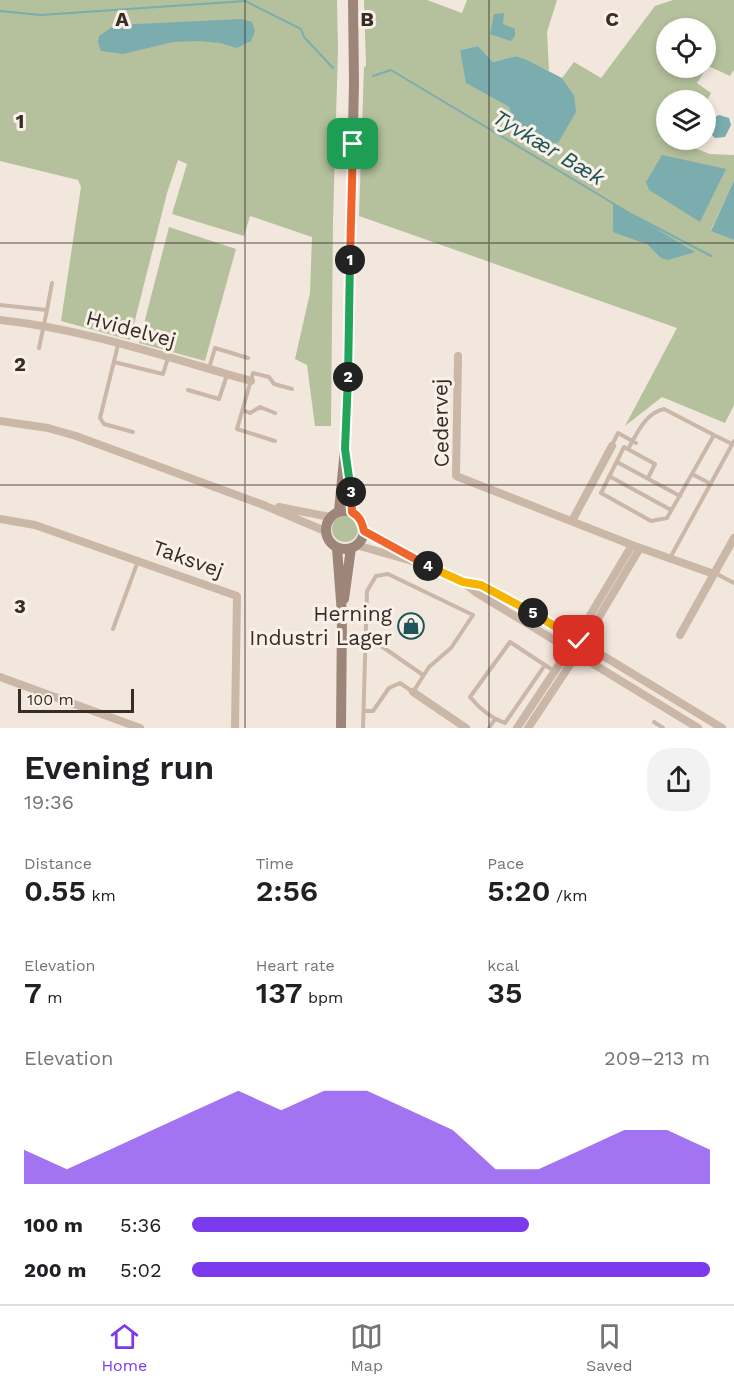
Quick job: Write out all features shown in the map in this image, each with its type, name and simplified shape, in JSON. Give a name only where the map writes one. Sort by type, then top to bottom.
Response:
[{"type":"main road","points":[[335,514],[352,512],[363,523],[362,539],[353,547],[338,548],[332,544],[325,531],[326,524],[335,514],[345,449],[354,82],[353,0]]},
{"type":"main road","points":[[345,449],[352,512]]},
{"type":"main road","points":[[342,614],[353,547]]},
{"type":"main road","points":[[338,548],[342,614],[340,728]]},
{"type":"street","name":"Hvidelvej","points":[[0,320],[43,325],[251,381]]},
{"type":"street","name":"Cedervej","points":[[458,356],[456,476],[632,545],[714,574]]},
{"type":"street","points":[[0,421],[48,428],[76,436],[261,504],[325,531]]},
{"type":"street","points":[[572,521],[612,446]]},
{"type":"street","points":[[261,504],[335,514]]},
{"type":"street","name":"Taksvej","points":[[0,519],[35,525],[237,596],[235,728]]},
{"type":"street","points":[[364,531],[424,565],[463,582],[481,585],[521,606],[722,728]]},
{"type":"street","points":[[680,635],[734,538]]},
{"type":"street","points":[[517,728],[576,639],[632,545]]},
{"type":"street","points":[[353,547],[424,565]]},
{"type":"street","points":[[528,728],[577,654],[640,548]]},
{"type":"street","points":[[463,582],[477,593],[698,728]]},
{"type":"street","points":[[0,676],[140,728]]},
{"type":"street","points":[[413,692],[466,728]]},
{"type":"lane","points":[[39,348],[52,283]]},
{"type":"lane","points":[[0,305],[47,310]]},
{"type":"lane","points":[[118,344],[100,418],[104,424],[133,432]]},
{"type":"lane","points":[[209,369],[215,348],[248,358]]},
{"type":"lane","points":[[114,362],[163,374],[168,357]]},
{"type":"lane","points":[[188,390],[219,399],[227,374]]},
{"type":"lane","points":[[275,441],[237,429],[253,374],[269,377],[274,384],[292,389]]},
{"type":"lane","points":[[243,410],[250,413],[260,407],[275,413]]},
{"type":"lane","points":[[628,449],[650,416],[657,410],[664,409],[733,443],[670,558]]},
{"type":"lane","points":[[612,446],[618,434],[634,442]]},
{"type":"lane","points":[[648,478],[655,464],[624,447],[601,493],[651,521],[667,518],[714,435]]},
{"type":"lane","points":[[617,462],[680,496]]},
{"type":"lane","points":[[692,474],[711,484]]},
{"type":"lane","points":[[609,476],[672,510]]},
{"type":"lane","points":[[113,629],[138,560]]},
{"type":"lane","points":[[363,728],[367,591],[376,576],[388,574],[469,611],[473,615],[451,648],[429,667],[413,692],[400,683],[389,688],[373,711],[364,711]]},
{"type":"lane","points":[[714,574],[734,583]]},
{"type":"lane","points":[[366,641],[374,641],[423,675]]},
{"type":"lane","points":[[544,664],[505,723],[478,707],[471,697],[510,642],[555,671]]},
{"type":"lane","points":[[489,728],[495,719]]},
{"type":"lane","points":[[654,722],[663,728]]},
{"type":"green space","points":[[0,0],[337,0],[331,426],[315,426],[307,365],[295,359],[310,293],[312,237],[250,216],[244,236],[172,214],[187,164],[178,160],[167,193],[130,340],[61,321],[81,187],[78,180],[0,161]]},
{"type":"green space","points":[[364,0],[427,0],[462,13],[467,0],[557,0],[547,32],[549,71],[516,56],[493,62],[478,46],[460,50],[467,83],[509,107],[514,124],[541,142],[574,95],[562,78],[574,62],[601,78],[655,6],[673,0],[734,0],[734,70],[730,76],[716,70],[716,18],[656,18],[656,78],[700,78],[697,83],[707,90],[656,90],[656,150],[700,150],[710,154],[734,155],[734,180],[711,230],[734,240],[734,405],[725,423],[662,397],[625,426],[677,328],[359,216],[364,67],[366,66]]},
{"type":"green space","points":[[169,227],[236,249],[205,361],[139,343]]},
{"type":"green space","points":[[345,516],[354,520],[358,529],[354,538],[345,542],[336,538],[332,529],[336,520]]},
{"type":"water","points":[[504,13],[503,24],[515,29],[515,36],[511,41],[490,34],[494,14]]},
{"type":"water","points":[[242,19],[252,22],[255,31],[251,41],[237,48],[220,43],[173,42],[123,54],[101,51],[98,42],[99,36],[115,25]]},
{"type":"water","points":[[478,46],[493,62],[516,56],[562,78],[574,95],[576,112],[558,143],[541,142],[514,124],[509,107],[466,83],[460,50]]},
{"type":"water","points":[[719,115],[729,118],[731,125],[725,137],[716,138],[716,116]]},
{"type":"water","points":[[662,155],[726,169],[700,222],[649,190],[646,182]]},
{"type":"water","points":[[734,180],[734,240],[711,231]]},
{"type":"water","points":[[613,203],[695,252],[668,260],[661,258],[647,244],[615,233],[613,231]]},
{"type":"waterway","name":"Tyvkær Bæk","points":[[0,11],[41,15],[245,1],[301,29],[304,37],[333,68]]},
{"type":"waterway","name":"Tyvkær Bæk","points":[[373,76],[391,70],[631,214],[711,256]]},
{"type":"place","name":"Herning Industri Lager","points":[[411,626]]},
{"type":"route","points":[[353,144],[345,449],[352,512],[363,523],[364,531],[424,565],[463,582],[481,585],[579,641]]}]
